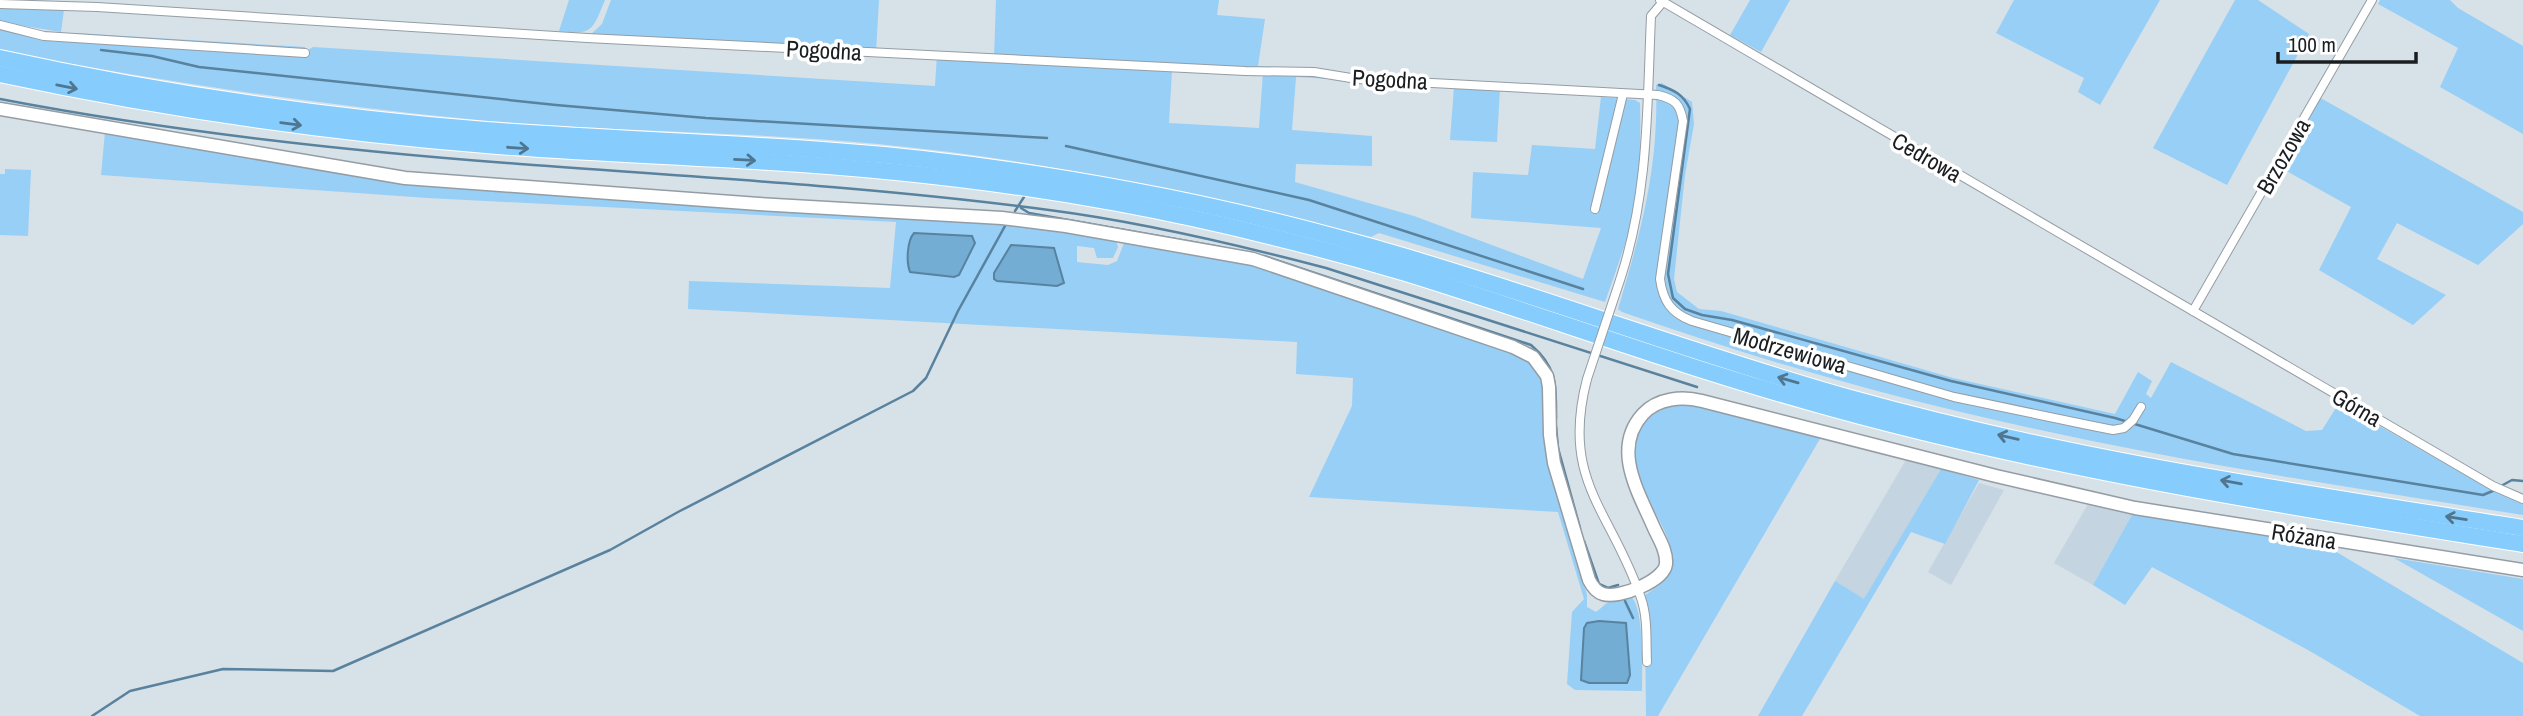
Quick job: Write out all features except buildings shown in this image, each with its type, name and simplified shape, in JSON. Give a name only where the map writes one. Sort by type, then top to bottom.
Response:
[{"type":"highway","points":[[0,58],[176,91],[329,114],[487,130],[914,158],[1042,175],[1138,192],[1255,217],[1390,252],[1729,363],[1941,422],[2151,468],[2523,528]]},
{"type":"highway","points":[[0,74],[167,106],[336,130],[536,149],[873,170],[963,179],[1124,204],[1252,232],[1386,267],[1727,378],[1911,430],[2147,482],[2523,544]]},
{"type":"street","name":"Brzozowa","points":[[2193,311],[2372,0]]},
{"type":"street","name":"Cedrowa","points":[[1661,1],[2193,311]]},
{"type":"street","points":[[1647,662],[1646,620],[1637,587],[1594,500],[1583,468],[1579,419],[1587,379],[1635,232],[1642,189],[1651,16],[1661,1]]},
{"type":"street","name":"Pogodna","points":[[0,4],[587,38],[1245,71],[1314,72],[1357,79],[1647,95]]},
{"type":"street","points":[[0,25],[44,36],[304,53]]},
{"type":"street","points":[[1595,209],[1623,94]]},
{"type":"street","name":"Modrzewiowa","points":[[1647,95],[1658,94],[1672,98],[1681,109],[1682,121],[1660,279],[1667,303],[1678,316],[1954,397],[2113,430],[2131,422],[2141,407]]},
{"type":"street","points":[[0,109],[405,178],[759,204],[1002,218],[1066,226],[1268,263],[1513,347],[1533,357],[1545,371],[1549,381],[1550,435],[1554,463],[1589,580],[1594,589],[1603,595],[1637,587]]},
{"type":"street","name":"Górna","points":[[2193,311],[2496,488],[2523,499]]},
{"type":"street","name":"Różana","points":[[1637,587],[1659,577],[1664,572],[1666,561],[1632,476],[1628,442],[1636,422],[1643,414],[1656,405],[1679,398],[1703,401],[2086,498],[2182,517],[2523,570]]},
{"type":"shaded area","points":[[569,0],[605,0],[590,29],[579,32],[559,31]]},
{"type":"shaded area","points":[[611,0],[879,0],[876,52],[587,38],[602,24]]},
{"type":"shaded area","points":[[996,0],[1219,0],[1217,15],[1265,19],[1258,66],[1330,70],[1329,79],[1296,77],[1292,130],[1372,136],[1372,166],[1296,164],[1295,182],[1414,216],[1583,279],[1601,228],[1471,218],[1473,172],[1528,175],[1532,145],[1595,149],[1601,97],[1635,100],[1640,103],[1640,119],[1635,202],[1628,234],[1605,302],[1379,233],[1371,237],[1188,193],[1003,159],[827,140],[570,127],[409,113],[232,90],[0,51],[0,30],[55,42],[82,42],[75,33],[305,47],[305,52],[313,47],[935,86],[937,55],[1172,70],[1169,123],[1259,128],[1263,72],[994,58]]},
{"type":"shaded area","points":[[1750,0],[1790,0],[1761,52],[1730,35]]},
{"type":"shaded area","points":[[2014,0],[2160,0],[2100,105],[2078,92],[2084,78],[1996,33]]},
{"type":"shaded area","points":[[2235,0],[2258,0],[2309,34],[2227,185],[2153,148]]},
{"type":"shaded area","points":[[2380,0],[2450,0],[2458,8],[2523,46],[2523,134],[2440,87],[2458,48],[2378,4]]},
{"type":"shaded area","points":[[0,8],[64,10],[61,32],[0,22]]},
{"type":"shaded area","points":[[1662,83],[1692,102],[1694,124],[1685,175],[1674,279],[1677,292],[1699,309],[1721,311],[1953,378],[2115,414],[2138,372],[2152,381],[2146,394],[2151,398],[2171,362],[2306,431],[2322,430],[2339,403],[2486,487],[2523,503],[2523,515],[2241,469],[2031,428],[1833,379],[1622,312],[1618,309],[1647,199],[1655,144],[1656,85]]},
{"type":"shaded area","points":[[1454,87],[1500,88],[1497,142],[1450,140]]},
{"type":"shaded area","points":[[2317,96],[2523,212],[2523,224],[2478,265],[2397,223],[2377,259],[2446,295],[2413,325],[2319,270],[2351,207],[2283,169]]},
{"type":"shaded area","points":[[105,132],[280,162],[1022,224],[1116,241],[1118,247],[1113,258],[1097,258],[1094,248],[1077,246],[1077,262],[1108,265],[1117,261],[1124,243],[1128,242],[1247,263],[1518,355],[1530,362],[1540,377],[1544,393],[1545,446],[1587,595],[1587,607],[1596,612],[1611,600],[1624,595],[1634,601],[1638,610],[1642,639],[1642,691],[1575,690],[1567,684],[1572,612],[1584,599],[1558,512],[1309,497],[1352,406],[1353,378],[1296,374],[1297,342],[688,309],[689,281],[890,288],[896,222],[428,198],[101,175]]},
{"type":"shaded area","points":[[5,169],[31,170],[28,236],[0,235],[0,174],[5,174]]},
{"type":"shaded area","points":[[914,233],[972,236],[975,243],[959,275],[954,277],[910,272],[908,252]]},
{"type":"shaded area","points":[[1011,245],[1054,248],[1064,283],[1057,286],[994,279],[994,273]]},
{"type":"shaded area","points":[[1677,405],[1697,406],[1821,437],[1658,716],[1646,716],[1645,620],[1641,598],[1665,580],[1672,563],[1667,536],[1640,479],[1635,447],[1639,431],[1648,418]]},
{"type":"shaded area","points":[[1906,460],[1941,469],[1864,600],[1835,581]]},
{"type":"shaded area","points":[[1941,469],[1979,480],[1945,544],[1911,532],[1802,716],[1758,716],[1835,581],[1864,599]]},
{"type":"shaded area","points":[[1979,483],[2004,490],[1951,585],[1928,572]]},
{"type":"shaded area","points":[[2088,504],[2133,513],[2093,585],[2054,563]]},
{"type":"shaded area","points":[[2133,513],[2328,547],[2523,663],[2523,716],[2420,716],[2308,650],[2152,567],[2125,605],[2093,585]]},
{"type":"shaded area","points":[[2394,558],[2523,579],[2523,631]]},
{"type":"shaded area","points":[[1587,623],[1626,623],[1630,675],[1627,683],[1589,683],[1581,680],[1584,628]]},
{"type":"waterway","points":[[101,50],[152,56],[199,67],[556,105],[706,118],[1047,138]]},
{"type":"waterway","points":[[1659,85],[1678,93],[1690,109],[1668,274],[1673,298],[1685,309],[1951,381],[2115,418],[2233,454],[2483,495],[2495,490]]},
{"type":"waterway","points":[[0,99],[126,121],[316,145],[443,158],[914,194],[1119,221],[1223,242],[1326,268],[1697,387]]},
{"type":"waterway","points":[[1066,146],[1309,200],[1583,289]]},
{"type":"waterway","points":[[1015,211],[1024,197]]},
{"type":"waterway","points":[[1021,208],[1029,213],[1220,247]]},
{"type":"waterway","points":[[92,716],[130,691],[223,669],[333,671],[610,550],[913,391],[926,378],[958,311],[1005,226]]},
{"type":"waterway","points":[[1264,256],[1531,345],[1540,353],[1554,378],[1556,419]]},
{"type":"waterway","points":[[1556,426],[1558,448],[1580,528]]},
{"type":"waterway","points":[[2501,486],[2512,480],[2523,481]]},
{"type":"waterway","points":[[1584,541],[1599,584],[1608,588],[1618,585]]},
{"type":"waterway","points":[[1625,601],[1633,618]]}]
